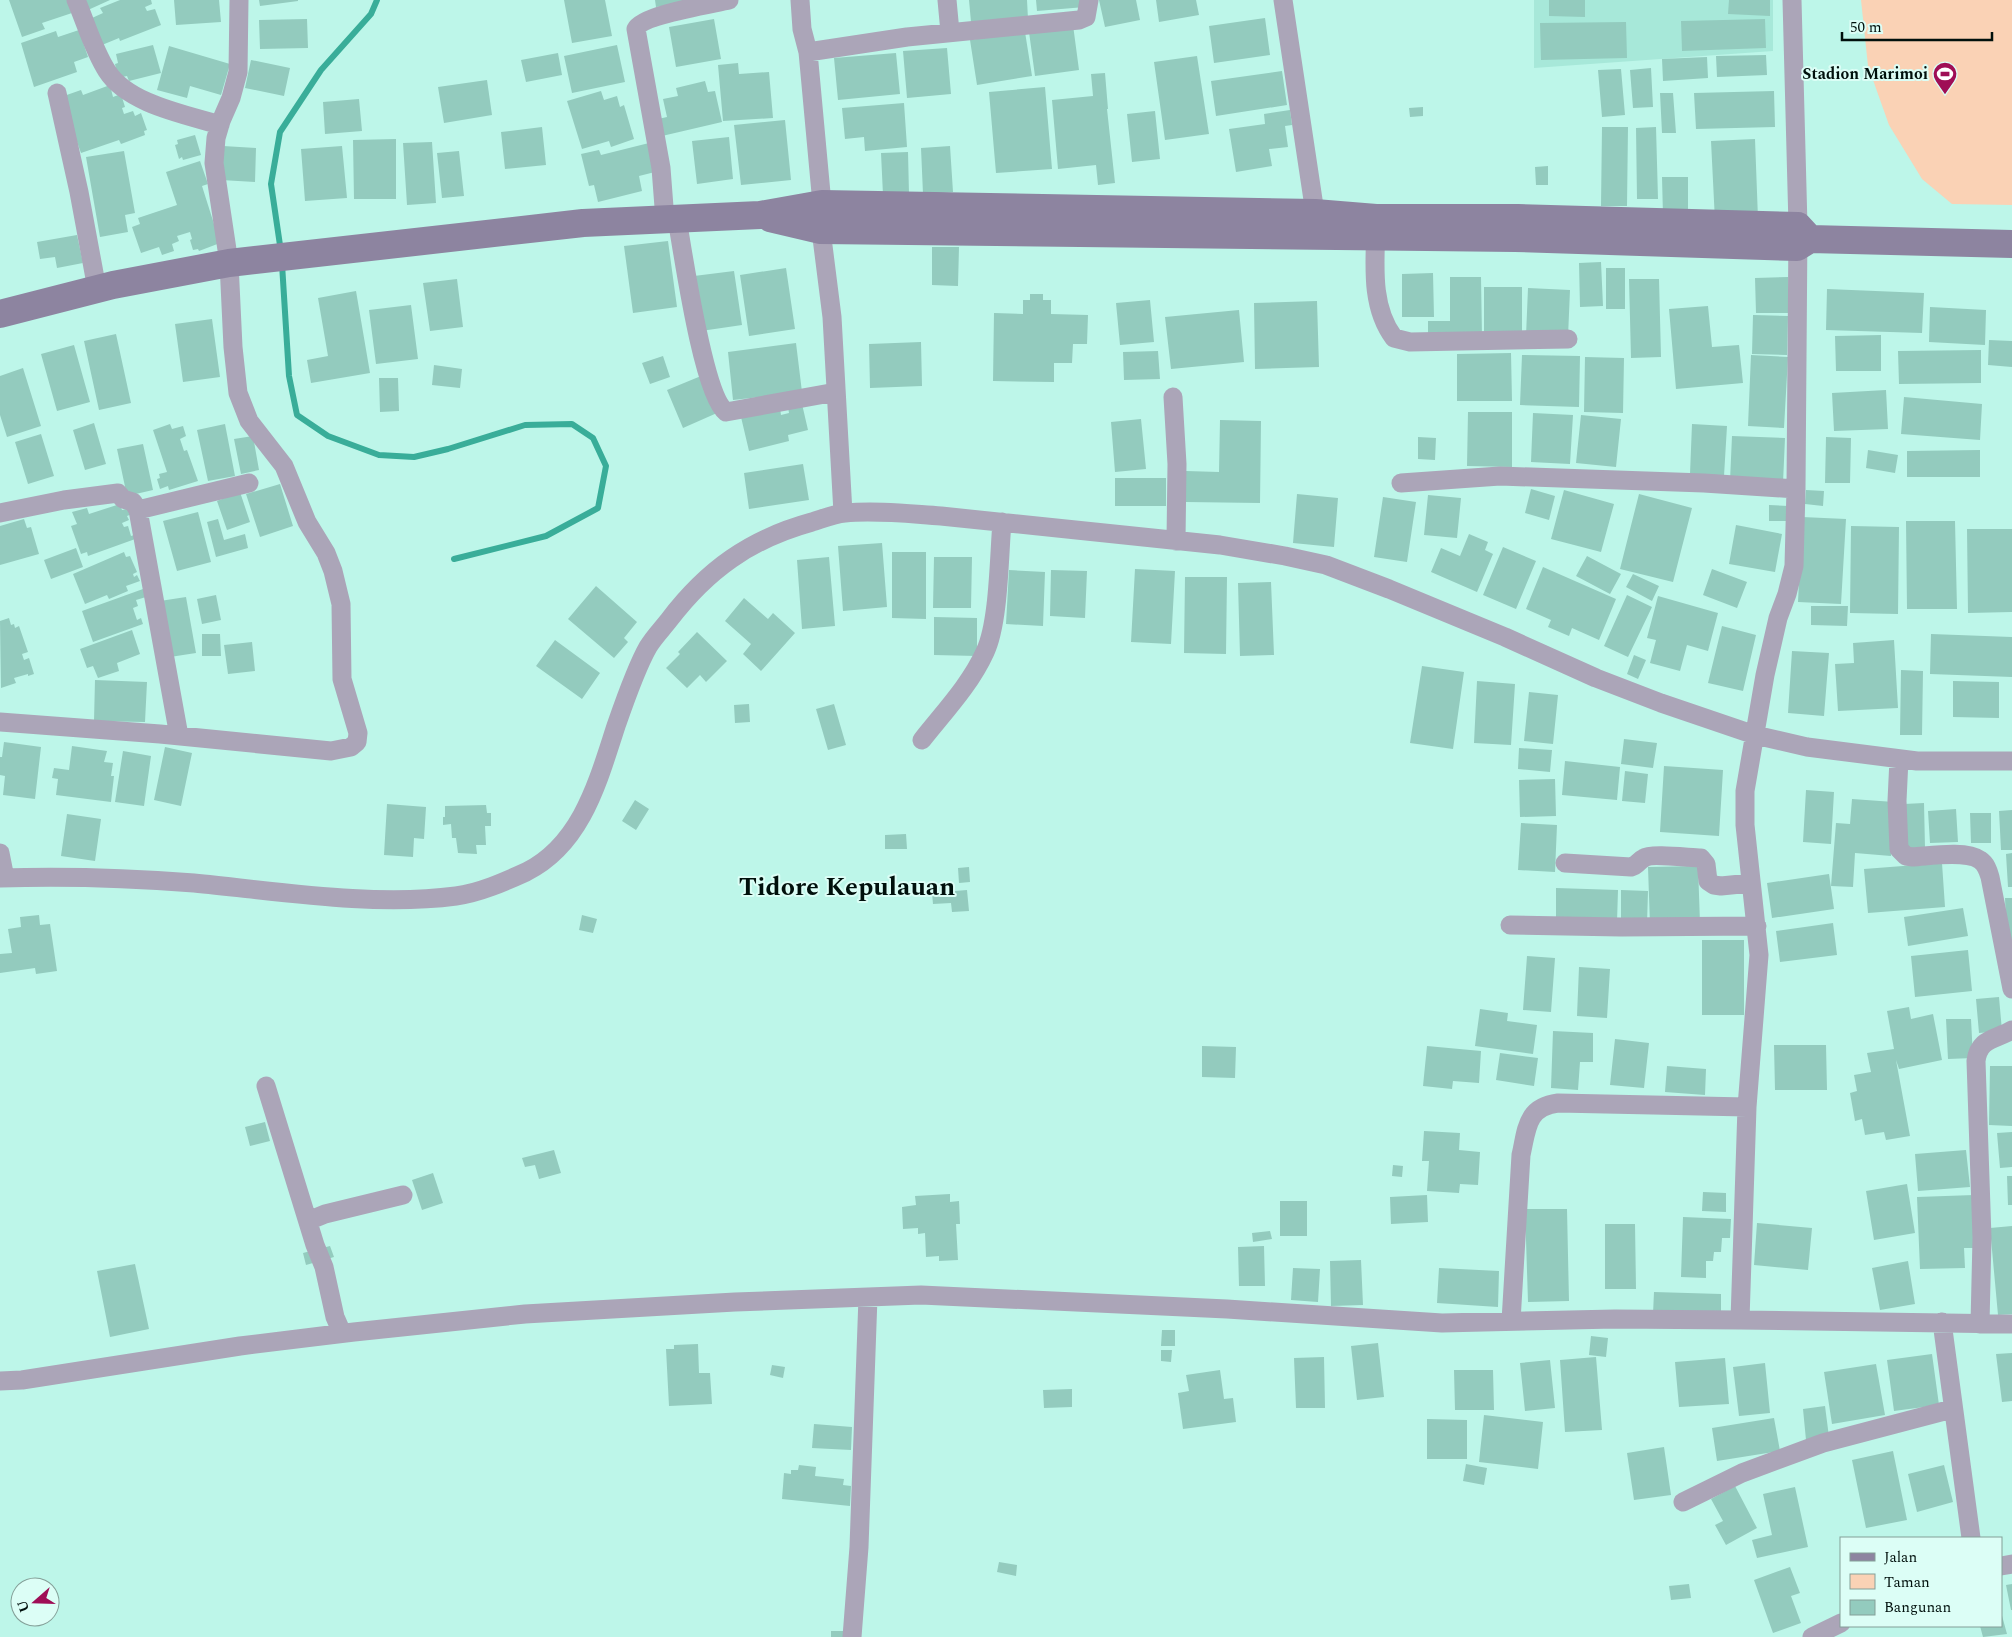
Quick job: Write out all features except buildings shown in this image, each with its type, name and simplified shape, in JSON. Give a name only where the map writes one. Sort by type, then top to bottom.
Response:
[{"type":"street","points":[[76,0],[99,56],[108,72],[119,85],[157,106],[220,125]]},
{"type":"street","points":[[0,722],[179,736],[331,751],[351,746],[357,742],[358,733],[342,680],[341,604],[333,571],[326,553],[307,522],[284,466],[250,421],[238,393],[233,347],[229,263],[214,163],[216,138],[231,98],[238,72],[239,0]]},
{"type":"street","points":[[729,0],[659,16],[642,22],[636,29],[671,219],[698,337],[713,391],[721,408],[726,412],[836,392]]},
{"type":"street","points":[[800,0],[802,29],[808,52],[832,317],[843,513]]},
{"type":"street","points":[[947,0],[950,32]]},
{"type":"street","points":[[808,52],[950,32],[1079,20],[1086,17],[1089,0]]},
{"type":"street","points":[[1283,0],[1315,213]]},
{"type":"street","points":[[1740,1320],[1747,1107],[1759,955],[1745,825],[1745,791],[1765,674],[1778,618],[1787,594],[1794,566],[1802,237],[1792,0]]},
{"type":"street","points":[[57,92],[79,192],[97,289]]},
{"type":"street","points":[[822,217],[1315,213],[1376,228]]},
{"type":"street","points":[[0,314],[97,289],[229,263],[583,223],[760,215],[1376,228],[1518,218],[1802,237],[2012,244]]},
{"type":"street","points":[[1376,228],[1375,280],[1380,311],[1387,329],[1394,338],[1410,342],[1568,339]]},
{"type":"street","points":[[1173,398],[1177,464],[1176,541]]},
{"type":"street","points":[[1401,483],[1500,476],[1704,483],[1796,489]]},
{"type":"street","points":[[138,510],[249,484]]},
{"type":"street","points":[[0,513],[64,500],[118,493],[123,498],[134,502],[138,510],[179,736]]},
{"type":"street","points":[[0,852],[3,878],[64,876],[189,883],[386,899],[458,896],[507,881],[530,870],[551,855],[578,825],[594,795],[616,724],[648,647],[677,609],[702,582],[750,546],[770,536],[843,513],[898,513],[1002,522],[1220,545],[1285,556],[1326,566],[1398,592],[1604,681],[1661,703],[1755,735],[1807,747],[1917,761],[2012,761]]},
{"type":"street","points":[[922,740],[972,676],[986,650],[994,616],[1002,522]]},
{"type":"street","points":[[1899,759],[1896,801],[1899,849],[1906,856],[1966,855],[1982,861],[1988,869],[1990,877],[2012,989]]},
{"type":"street","points":[[1565,863],[1631,868],[1637,866],[1644,858],[1652,856],[1701,858],[1706,864],[1708,882],[1714,885],[1751,883]]},
{"type":"street","points":[[1510,926],[1621,928],[1757,926]]},
{"type":"street","points":[[1980,1324],[1982,1238],[1976,1061],[1977,1053],[1986,1042],[2012,1030]]},
{"type":"street","points":[[266,1086],[324,1268],[335,1317],[342,1333]]},
{"type":"street","points":[[1511,1321],[1520,1155],[1525,1130],[1532,1116],[1539,1109],[1546,1105],[1558,1103],[1747,1107]]},
{"type":"street","points":[[308,1221],[325,1214],[403,1195]]},
{"type":"street","points":[[0,1381],[22,1380],[240,1346],[342,1333],[525,1314],[735,1302],[921,1295],[1227,1309],[1442,1323],[1615,1319],[2012,1324]]},
{"type":"street","points":[[852,1637],[859,1547],[868,1297]]},
{"type":"street","points":[[1942,1322],[1952,1409],[1971,1537]]},
{"type":"street","points":[[1683,1502],[1742,1473],[1823,1443],[1952,1409]]},
{"type":"street","points":[[1812,1637],[1840,1623]]},
{"type":"shaded area","points":[[1534,0],[1773,0],[1773,51],[1534,68]]},
{"type":"green space","name":"Stadion Marimoi","points":[[1861,0],[2012,0],[2012,205],[1952,204],[1922,179],[1889,125],[1868,66]]},
{"type":"waterway","points":[[281,252],[271,184],[280,132],[321,70],[371,14],[377,0]]},
{"type":"waterway","points":[[282,264],[289,376],[297,415],[328,436],[379,455],[414,457],[448,449],[525,425],[572,424],[593,438],[606,466],[598,508],[546,536],[454,559]]},
{"type":"place","name":"Stadion Marimoi","points":[[1945,95]]},
{"type":"district","name":"Tidore Kepulauan","points":[[847,887]]}]
